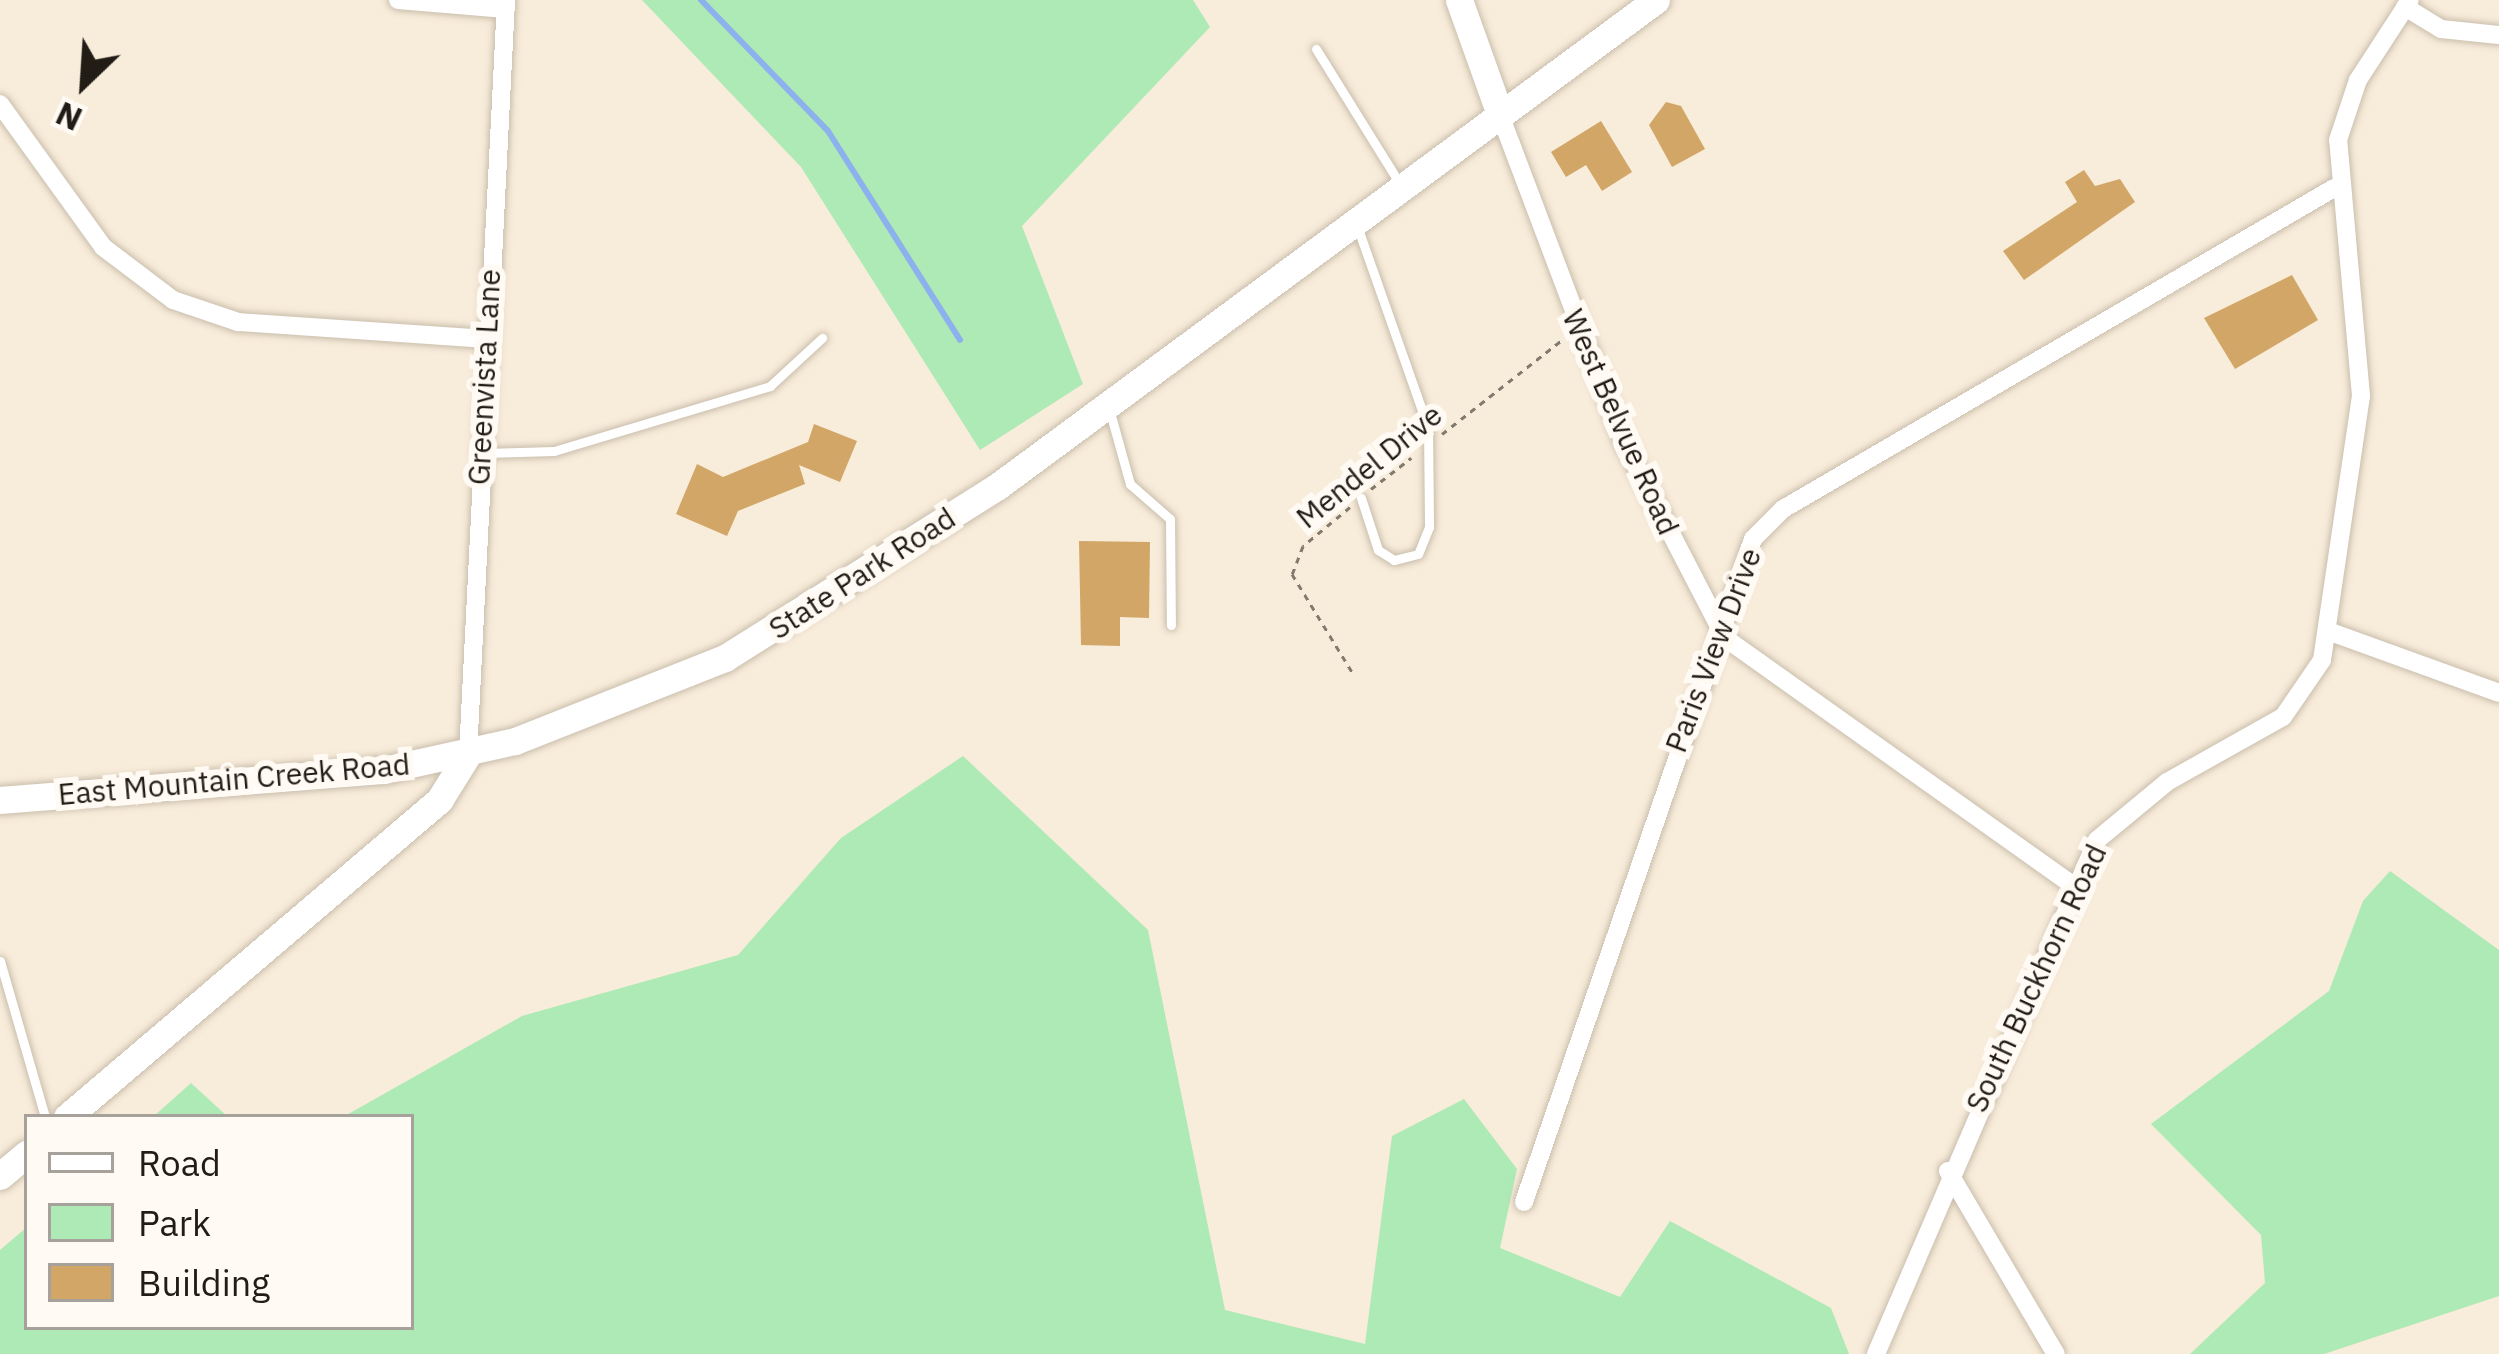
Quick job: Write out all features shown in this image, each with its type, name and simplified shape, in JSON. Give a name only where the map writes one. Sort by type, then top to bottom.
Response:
[{"type":"main road","name":"West Belvue Road","points":[[1459,0],[1499,112]]},
{"type":"main road","name":"State Park Road","points":[[468,754],[724,658],[998,485],[1400,184],[1656,0]]},
{"type":"main road","name":"East Mountain Creek Road","points":[[0,800],[468,754]]},
{"type":"main road","points":[[72,1114],[440,800],[468,754]]},
{"type":"main road","points":[[0,1176],[24,1156]]},
{"type":"street","points":[[398,0],[506,4]]},
{"type":"street","points":[[2408,3],[2440,29],[2499,34]]},
{"type":"street","name":"South Buckhorn Road","points":[[1876,1354],[1948,1171],[2073,885],[2129,808],[2294,707],[2328,631],[2361,396],[2334,188],[2348,101],[2408,3]]},
{"type":"street","name":"Greenvista Lane","points":[[468,754],[479,452],[506,4]]},
{"type":"street","points":[[0,104],[103,247],[172,300],[238,322],[485,339]]},
{"type":"street","name":"West Belvue Road","points":[[1499,112],[1579,329],[1718,625],[1798,699],[2073,885]]},
{"type":"street","name":"Paris View Drive","points":[[1524,1202],[1718,625],[1753,539],[1783,508],[2334,188]]},
{"type":"street","points":[[2328,631],[2499,693]]},
{"type":"street","points":[[1948,1171],[2056,1354]]},
{"type":"lane","points":[[1316,49],[1400,184]]},
{"type":"lane","points":[[1354,218],[1420,389],[1429,444],[1429,527],[1418,554],[1394,560],[1378,550],[1360,498]]},
{"type":"lane","points":[[479,452],[554,451],[770,386],[822,338]]},
{"type":"lane","points":[[1107,401],[1130,484],[1170,519],[1171,625]]},
{"type":"lane","points":[[0,962],[44,1114]]},
{"type":"path","name":"Mendel Drive","points":[[1352,672],[1292,574],[1303,546],[1579,329]]},
{"type":"green space","points":[[642,0],[1193,0],[1210,27],[1022,226],[1083,384],[980,450],[801,167]]},
{"type":"green space","points":[[963,756],[1148,930],[1225,1310],[1365,1344],[1392,1136],[1464,1099],[1517,1169],[1500,1248],[1620,1297],[1670,1221],[1831,1308],[1849,1354],[0,1354],[0,1250],[24,1230],[24,1330],[414,1330],[414,1114],[348,1114],[522,1016],[738,955],[841,838]]},
{"type":"green space","points":[[2390,871],[2499,950],[2499,1296],[2324,1354],[2190,1354],[2265,1283],[2261,1235],[2151,1124],[2329,991],[2363,901]]},
{"type":"green space","points":[[191,1083],[225,1114],[156,1114]]},
{"type":"building","points":[[1666,102],[1681,106],[1705,149],[1672,167],[1649,125]]},
{"type":"building","points":[[1601,121],[1632,172],[1602,191],[1586,165],[1566,177],[1551,152]]},
{"type":"building","points":[[2084,170],[2095,186],[2120,179],[2135,202],[2024,280],[2003,251],[2077,202],[2065,182]]},
{"type":"building","points":[[2292,275],[2318,320],[2235,369],[2204,318]]},
{"type":"building","points":[[814,424],[857,441],[840,482],[799,465],[805,484],[738,511],[727,536],[676,514],[697,464],[723,477],[808,442]]},
{"type":"building","points":[[1079,541],[1150,542],[1149,618],[1120,617],[1120,646],[1081,645]]},
{"type":"waterway","points":[[701,0],[828,131],[960,340]]}]
